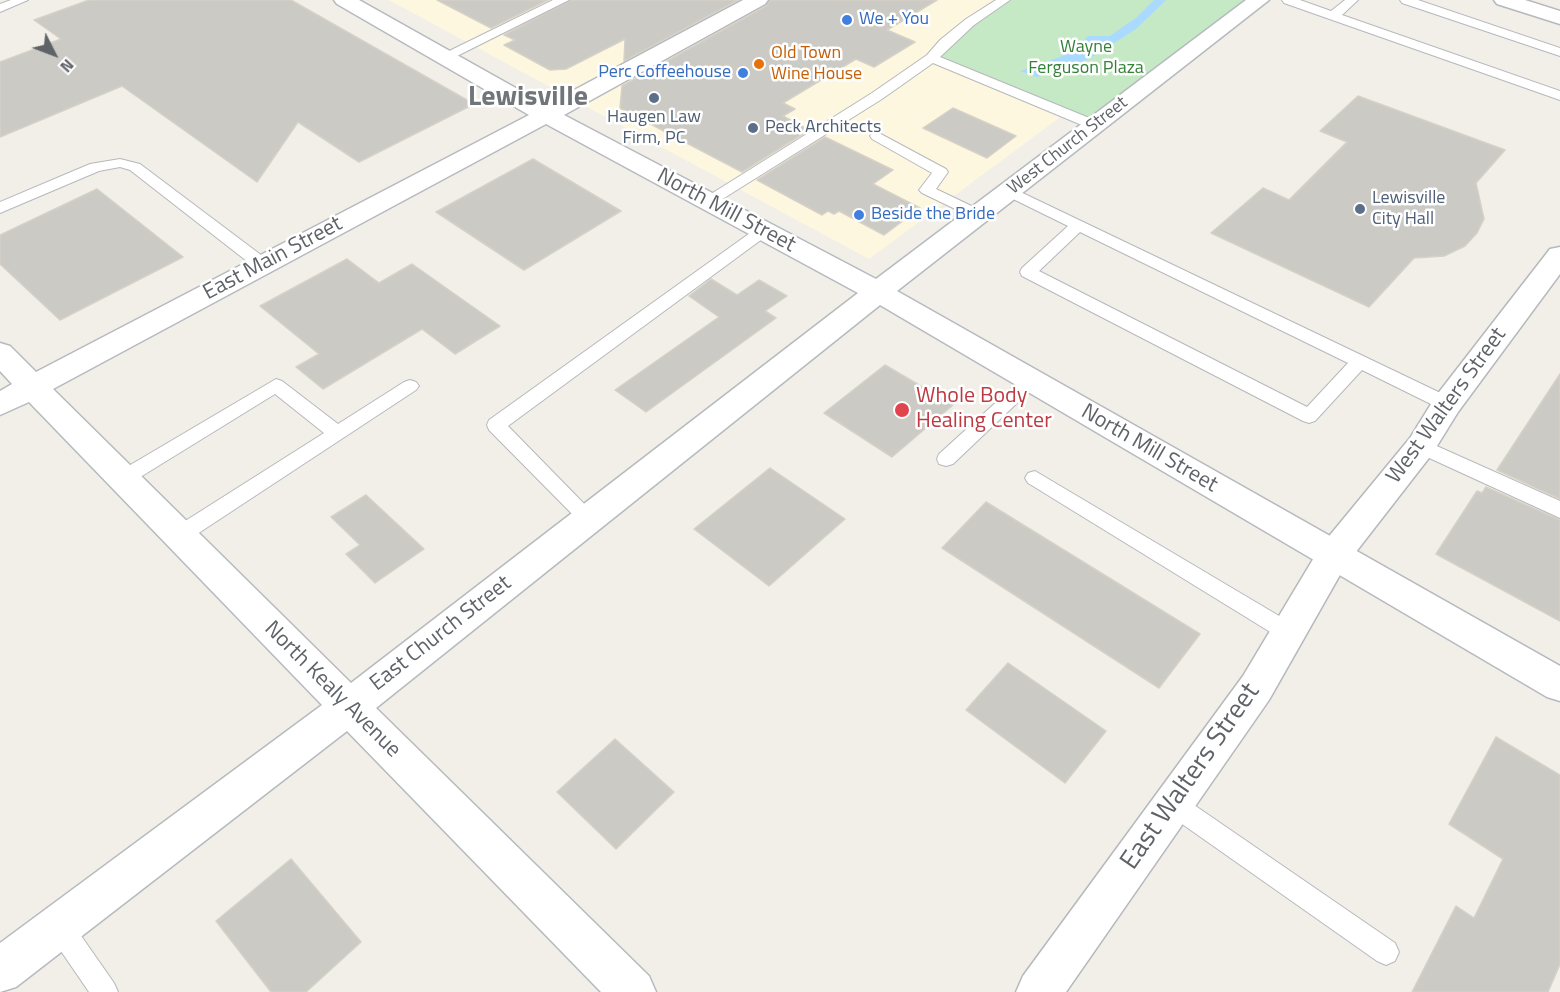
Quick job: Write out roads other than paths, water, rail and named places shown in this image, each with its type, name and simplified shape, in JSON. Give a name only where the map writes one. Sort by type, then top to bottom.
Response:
[{"type":"main road","name":"North Mill Street","points":[[344,0],[546,115],[878,292],[1332,556],[1560,685]]},
{"type":"main road","name":"East Main Street","points":[[0,404],[758,0]]},
{"type":"main road","name":"West Church Street","points":[[878,292],[1258,0]]},
{"type":"main road","points":[[1509,1],[1560,18]]},
{"type":"main road","name":"West Walters Street","points":[[1332,556],[1421,446],[1447,404],[1560,255]]},
{"type":"main road","name":"East Church Street","points":[[0,971],[349,707],[878,292]]},
{"type":"main road","name":"North Kealy Avenue","points":[[0,353],[178,536],[633,992]]},
{"type":"main road","name":"East Walters Street","points":[[1039,992],[1256,688],[1332,556]]},
{"type":"lane","points":[[0,8],[22,0]]},
{"type":"lane","points":[[444,57],[562,0]]},
{"type":"lane","points":[[708,202],[878,96],[932,58],[945,43],[970,22],[1004,0]]},
{"type":"lane","points":[[1288,0],[1560,96]]},
{"type":"lane","points":[[1333,16],[1352,0]]},
{"type":"lane","points":[[1406,0],[1560,52]]},
{"type":"lane","points":[[932,58],[1094,125]]},
{"type":"lane","points":[[877,136],[941,172],[927,190],[979,215]]},
{"type":"lane","points":[[0,208],[95,167],[120,163],[135,167],[263,265]]},
{"type":"lane","points":[[1010,192],[1447,404]]},
{"type":"lane","points":[[1078,225],[1028,272],[1309,416],[1359,362]]},
{"type":"lane","points":[[589,519],[496,425],[764,231]]},
{"type":"lane","points":[[946,459],[1030,381]]},
{"type":"lane","points":[[122,479],[276,386],[337,434]]},
{"type":"lane","points":[[178,536],[410,386]]},
{"type":"lane","points":[[1421,446],[1560,510]]},
{"type":"lane","points":[[1035,478],[1288,632]]},
{"type":"lane","points":[[1173,804],[1386,952]]},
{"type":"lane","points":[[59,926],[105,992]]},
{"type":"water","points":[[1154,0],[1166,0],[1136,29],[1089,59],[1037,77],[1020,71],[1074,52],[1088,36],[1110,36],[1137,17]]},
{"type":"place","name":"We + You","points":[[847,20]]},
{"type":"place","name":"Old Town Wine House","points":[[759,64]]},
{"type":"place","name":"Perc Coffeehouse","points":[[743,73]]},
{"type":"place","name":"Haugen Law Firm, PC","points":[[654,98]]},
{"type":"place","name":"Peck Architects","points":[[753,128]]},
{"type":"place","name":"Lewisville City Hall","points":[[1360,209]]},
{"type":"place","name":"Beside the Bride","points":[[859,215]]},
{"type":"place","name":"Whole Body Healing Center","points":[[902,410]]},
{"type":"district","name":"Lewisville","points":[[528,98]]},
{"type":"park label","name":"Wayne Ferguson Plaza","points":[[1086,58]]}]
